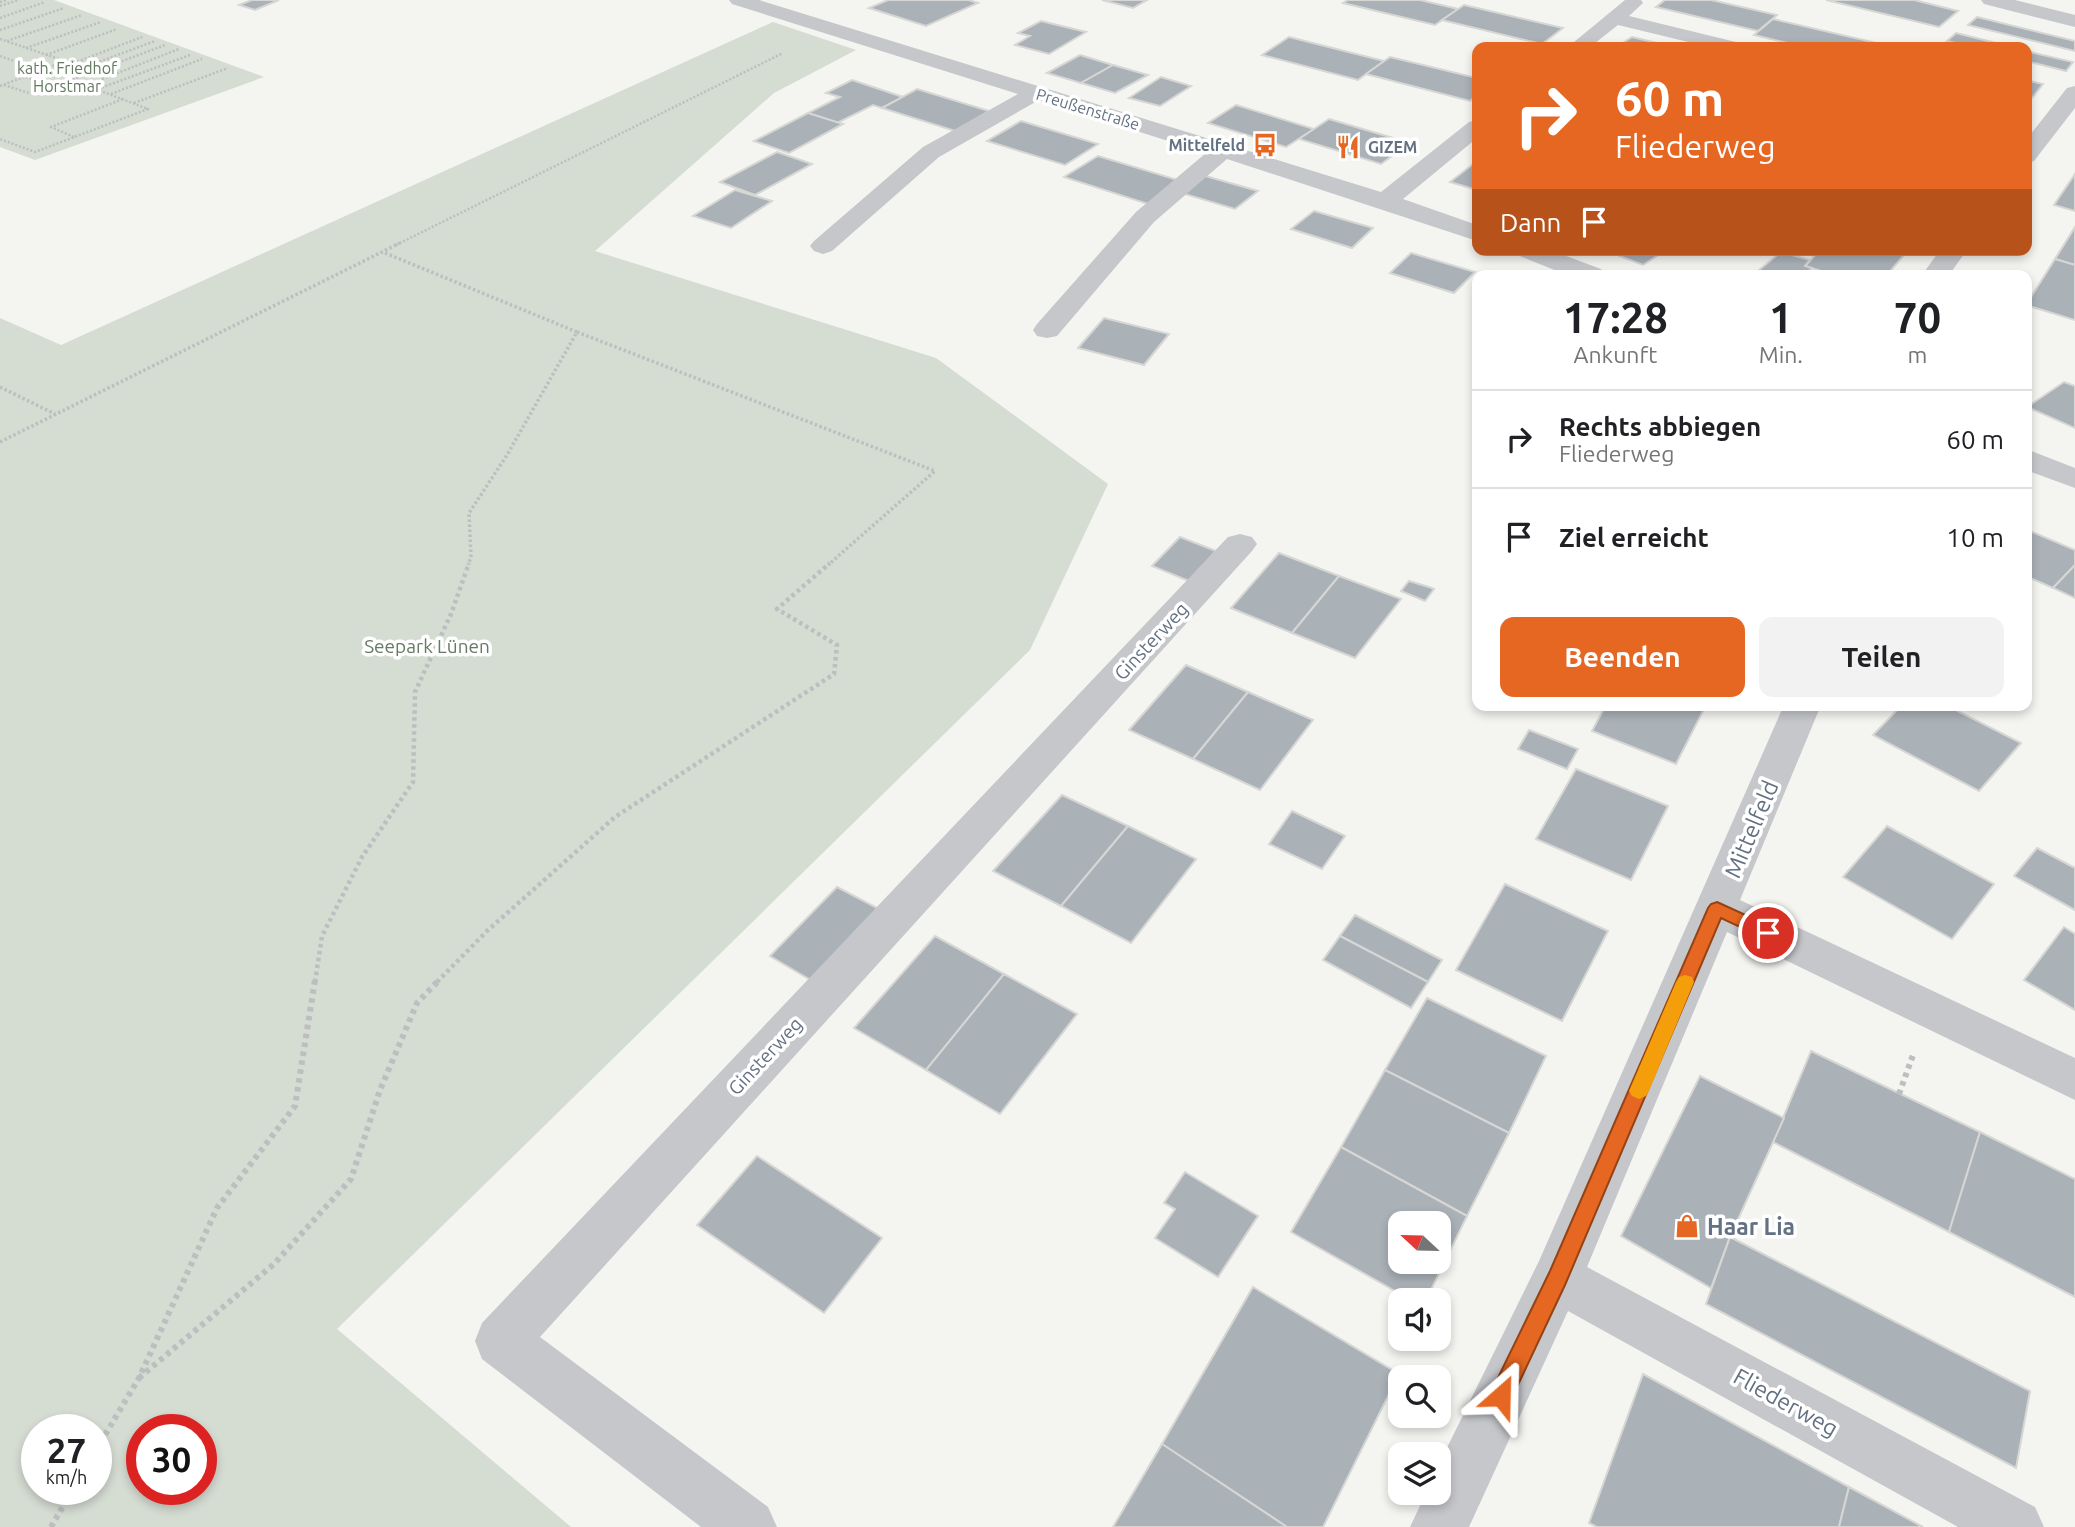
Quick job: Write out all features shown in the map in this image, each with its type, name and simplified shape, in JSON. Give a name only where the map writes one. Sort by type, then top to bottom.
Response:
[{"type":"street","name":"Preußenstraße","points":[[739,0],[1385,201],[1472,231]]},
{"type":"street","points":[[1584,42],[1638,0]]},
{"type":"street","points":[[1991,0],[2075,21]]},
{"type":"street","points":[[1614,18],[1712,42]]},
{"type":"street","points":[[823,246],[931,152],[1036,93]]},
{"type":"street","points":[[2032,148],[2075,93]]},
{"type":"street","points":[[2032,119],[2075,130]]},
{"type":"street","points":[[1385,201],[1472,131]]},
{"type":"street","points":[[1047,330],[1145,217],[1223,151]]},
{"type":"street","points":[[1542,256],[1579,270]]},
{"type":"street","points":[[1939,270],[1949,256]]},
{"type":"street","points":[[2032,461],[2075,480]]},
{"type":"street","name":"Ginsterweg","points":[[748,1527],[500,1341],[1240,544]]},
{"type":"street","name":"Mittelfeld","points":[[1439,1527],[1557,1278],[1800,711]]},
{"type":"street","points":[[1717,908],[2075,1080]]},
{"type":"street","name":"Fliederweg","points":[[1557,1278],[2015,1527]]},
{"type":"path","points":[[0,4],[7,0]]},
{"type":"path","points":[[0,4],[18,0]]},
{"type":"path","points":[[0,18],[45,2]]},
{"type":"path","points":[[0,30],[64,8]]},
{"type":"path","points":[[7,41],[82,15]]},
{"type":"path","points":[[26,48],[101,22]]},
{"type":"path","points":[[46,55],[117,29]]},
{"type":"path","points":[[0,442],[831,29]]},
{"type":"path","points":[[65,66],[142,37]]},
{"type":"path","points":[[0,39],[62,60],[58,64],[1,85]]},
{"type":"path","points":[[76,70],[155,41]]},
{"type":"path","points":[[25,76],[55,86],[165,45]]},
{"type":"path","points":[[86,85],[178,49]]},
{"type":"path","points":[[98,90],[190,55]]},
{"type":"path","points":[[0,56],[41,70]]},
{"type":"path","points":[[110,94],[202,59]]},
{"type":"path","points":[[58,64],[88,74]]},
{"type":"path","points":[[134,103],[228,68]]},
{"type":"path","points":[[0,139],[35,152],[148,109],[72,80]]},
{"type":"path","points":[[1,85],[29,93]]},
{"type":"path","points":[[75,137],[51,128],[123,99]]},
{"type":"path","points":[[139,1378],[274,1264],[351,1179],[380,1090],[417,1003],[487,931],[615,817],[834,674],[837,645],[777,609],[935,471],[577,332],[385,253]]},
{"type":"path","points":[[112,1423],[139,1378],[217,1208],[295,1106],[322,936],[362,857],[413,782],[415,692],[451,614],[471,557],[469,513],[507,455],[577,332]]},
{"type":"path","points":[[0,387],[55,414]]},
{"type":"path","points":[[1899,1094],[1917,1046]]},
{"type":"path","points":[[51,1527],[64,1505]]},
{"type":"green space","name":"kath. Friedhof Horstmar","points":[[0,0],[54,0],[264,77],[35,160],[0,147]]},
{"type":"green space","name":"Seepark Lünen","points":[[773,22],[856,50],[774,93],[595,251],[936,358],[1108,484],[1030,650],[337,1329],[571,1527],[0,1527],[0,318],[61,345]]},
{"type":"building","points":[[252,0],[279,0],[255,10],[239,5]]},
{"type":"building","points":[[888,0],[969,0],[978,3],[926,26],[869,8]]},
{"type":"building","points":[[1102,0],[1147,0],[1133,8]]},
{"type":"building","points":[[1348,0],[1420,0],[1458,9],[1435,25],[1343,3]]},
{"type":"building","points":[[1665,0],[1711,0],[1777,15],[1758,31],[1656,7]]},
{"type":"building","points":[[1826,0],[1914,0],[1958,11],[1939,27]]},
{"type":"building","points":[[1464,5],[1563,28],[1545,42],[1534,42],[1442,20]]},
{"type":"building","points":[[1977,17],[2075,41],[2075,51],[1968,25]]},
{"type":"building","points":[[1773,19],[1872,42],[1783,42],[1754,35]]},
{"type":"building","points":[[1041,21],[1086,32],[1049,54],[1015,45],[1030,36],[1018,33]]},
{"type":"building","points":[[1956,33],[1992,42],[1951,42],[1947,41]]},
{"type":"building","points":[[1289,37],[1384,61],[1358,80],[1262,55]]},
{"type":"building","points":[[1632,37],[1652,42],[1624,42]]},
{"type":"building","points":[[2032,52],[2073,62],[2066,71],[2032,62]]},
{"type":"building","points":[[1080,55],[1113,65],[1081,83],[1047,73]]},
{"type":"building","points":[[1390,57],[1472,77],[1472,99],[1470,101],[1366,74]]},
{"type":"building","points":[[1113,65],[1148,75],[1115,93],[1081,83]]},
{"type":"building","points":[[1161,77],[1191,86],[1160,106],[1129,98]]},
{"type":"building","points":[[852,80],[903,97],[882,108],[873,105],[837,123],[808,113],[840,97],[826,93]]},
{"type":"building","points":[[2032,81],[2043,84],[2032,98]]},
{"type":"building","points":[[917,89],[989,111],[955,131],[882,108]]},
{"type":"building","points":[[1236,105],[1314,129],[1286,147],[1208,123]]},
{"type":"building","points":[[808,113],[843,124],[789,153],[754,141]]},
{"type":"building","points":[[1329,119],[1410,143],[1381,164],[1299,139]]},
{"type":"building","points":[[1021,121],[1098,144],[1065,165],[987,141]]},
{"type":"building","points":[[777,152],[812,164],[755,195],[720,182]]},
{"type":"building","points":[[1098,156],[1181,181],[1148,204],[1064,177]]},
{"type":"building","points":[[1472,165],[1472,189],[1450,182]]},
{"type":"building","points":[[2075,174],[2075,211],[2054,205]]},
{"type":"building","points":[[1202,175],[1258,191],[1235,209],[1178,192]]},
{"type":"building","points":[[735,190],[772,201],[731,228],[693,216]]},
{"type":"building","points":[[1314,211],[1373,228],[1352,248],[1291,229]]},
{"type":"building","points":[[2075,227],[2075,265],[2055,259]]},
{"type":"building","points":[[1411,253],[1472,271],[1472,275],[1454,293],[1390,273]]},
{"type":"building","points":[[1620,256],[1657,256],[1643,265]]},
{"type":"building","points":[[1776,256],[1796,256],[1810,260],[1805,266],[1812,268],[1810,270],[1759,270]]},
{"type":"building","points":[[1814,256],[1903,256],[1891,270],[1818,270],[1805,266]]},
{"type":"building","points":[[2055,259],[2075,265],[2075,320],[2032,307],[2032,295]]},
{"type":"building","points":[[1104,318],[1169,334],[1144,365],[1078,348]]},
{"type":"building","points":[[2064,382],[2075,386],[2075,428],[2032,409],[2032,404]]},
{"type":"building","points":[[2032,532],[2075,550],[2075,565],[2053,588],[2032,579]]},
{"type":"building","points":[[1180,537],[1216,551],[1189,581],[1152,566]]},
{"type":"building","points":[[1279,553],[1339,576],[1292,633],[1231,608]]},
{"type":"building","points":[[2075,565],[2075,598],[2053,588]]},
{"type":"building","points":[[1339,576],[1401,599],[1355,658],[1292,633]]},
{"type":"building","points":[[1409,581],[1434,589],[1425,601],[1401,591]]},
{"type":"building","points":[[1186,665],[1248,692],[1193,759],[1129,730]]},
{"type":"building","points":[[1248,692],[1313,720],[1260,790],[1193,759]]},
{"type":"building","points":[[1603,711],[1703,711],[1676,764],[1592,731]]},
{"type":"building","points":[[1896,711],[1958,711],[2021,743],[1979,791],[1873,735]]},
{"type":"building","points":[[1529,730],[1578,749],[1567,769],[1518,749]]},
{"type":"building","points":[[1576,769],[1668,806],[1631,880],[1536,839]]},
{"type":"building","points":[[1062,795],[1128,826],[1061,906],[993,871]]},
{"type":"building","points":[[1292,811],[1345,836],[1322,869],[1269,844]]},
{"type":"building","points":[[1128,826],[1196,859],[1131,943],[1061,906]]},
{"type":"building","points":[[1887,826],[1994,884],[1952,939],[1843,877]]},
{"type":"building","points":[[2037,848],[2075,868],[2075,910],[2014,876]]},
{"type":"building","points":[[1505,884],[1608,931],[1562,1021],[1456,970]]},
{"type":"building","points":[[837,887],[881,910],[814,982],[770,956]]},
{"type":"building","points":[[1355,915],[1442,960],[1428,982],[1340,936]]},
{"type":"building","points":[[2064,927],[2075,934],[2075,1010],[2024,980]]},
{"type":"building","points":[[935,936],[1004,974],[926,1070],[854,1028]]},
{"type":"building","points":[[1340,936],[1428,982],[1411,1008],[1323,960]]},
{"type":"building","points":[[1004,974],[1077,1014],[1000,1114],[926,1070]]},
{"type":"building","points":[[1427,998],[1546,1056],[1509,1133],[1385,1070]]},
{"type":"building","points":[[1811,1051],[1980,1132],[1949,1232],[1773,1142]]},
{"type":"building","points":[[1385,1070],[1509,1133],[1467,1216],[1341,1147]]},
{"type":"building","points":[[1700,1076],[1784,1118],[1730,1237],[1711,1288],[1621,1236]]},
{"type":"building","points":[[1980,1132],[2075,1179],[2075,1297],[1949,1232]]},
{"type":"building","points":[[1341,1147],[1467,1216],[1451,1249],[1451,1211],[1388,1211],[1388,1274],[1439,1274],[1432,1288],[1390,1288],[1291,1232]]},
{"type":"building","points":[[757,1156],[882,1238],[824,1313],[697,1225]]},
{"type":"building","points":[[1185,1172],[1258,1216],[1218,1277],[1155,1238],[1175,1209],[1164,1203]]},
{"type":"building","points":[[1730,1237],[2030,1391],[2016,1468],[1706,1304]]},
{"type":"building","points":[[1253,1287],[1388,1367],[1388,1396],[1323,1527],[1287,1527],[1162,1444]]},
{"type":"building","points":[[1643,1374],[1849,1487],[1839,1527],[1597,1527],[1589,1523]]},
{"type":"building","points":[[1162,1444],[1287,1527],[1113,1527]]},
{"type":"building","points":[[1849,1487],[1923,1527],[1839,1527]]},
{"type":"slow traffic","points":[[1639,1091],[1685,982]]},
{"type":"place","name":"Mittelfeld","points":[[1265,145]]},
{"type":"place","name":"GIZEM","points":[[1348,147]]},
{"type":"place","name":"Haar Lia","points":[[1687,1226]]},
{"type":"route","points":[[1501,1396],[1557,1278],[1717,908],[1768,933]]}]
